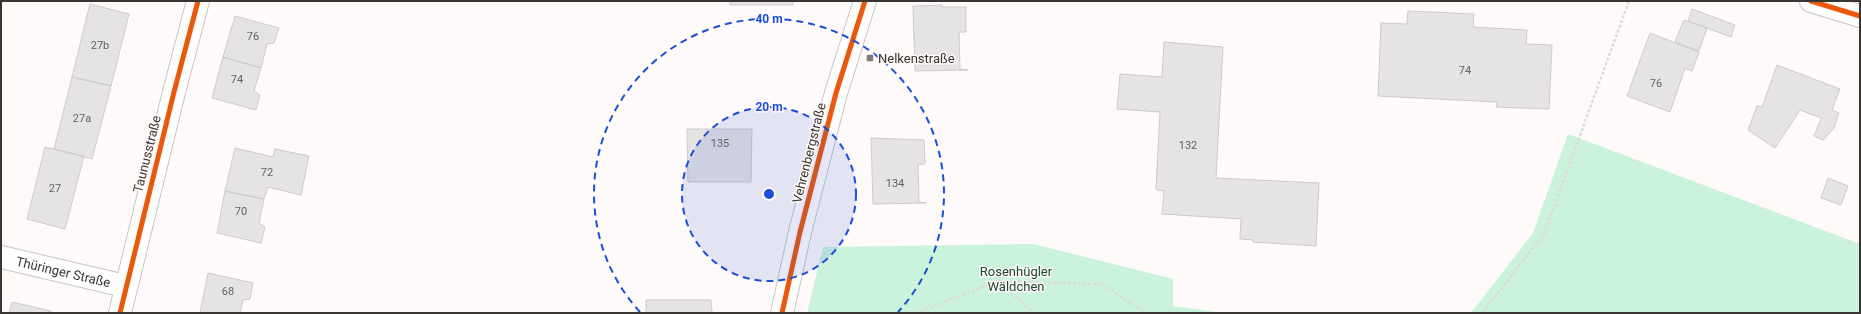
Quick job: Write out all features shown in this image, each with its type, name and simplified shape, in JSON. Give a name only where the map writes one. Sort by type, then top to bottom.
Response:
[{"type":"street","name":"Taunusstraße","points":[[120,313],[125,286],[198,1]]},
{"type":"street","name":"Vehrenbergstraße","points":[[782,313],[800,232],[836,93],[865,1]]},
{"type":"street","points":[[1811,1],[1860,16]]},
{"type":"street","name":"Thüringer Straße","points":[[1,257],[125,286]]},
{"type":"path","points":[[1482,313],[1544,234],[1629,1]]},
{"type":"path","points":[[998,281],[1034,313]]},
{"type":"path","points":[[916,313],[998,281],[1102,284],[1146,313]]},
{"type":"green space","points":[[1568,134],[1860,244],[1860,313],[1471,313],[1533,233]]},
{"type":"green space","name":"Rosenhügler Wäldchen","points":[[1033,244],[1173,279],[1173,306],[1224,313],[807,313],[823,247]]},
{"type":"building","points":[[730,1],[793,1],[793,5],[730,5]]},
{"type":"building","points":[[90,4],[129,14],[111,86],[72,77]]},
{"type":"building","points":[[942,5],[942,7],[966,7],[966,32],[959,32],[960,69],[968,70],[915,71],[913,6]]},
{"type":"building","points":[[1692,9],[1735,25],[1731,37],[1688,21]]},
{"type":"building","points":[[1408,11],[1474,14],[1473,27],[1527,30],[1526,44],[1552,45],[1549,109],[1496,107],[1497,102],[1378,96],[1381,23],[1407,24]]},
{"type":"building","points":[[235,16],[279,28],[274,43],[267,44],[261,68],[223,57]]},
{"type":"building","points":[[1684,20],[1707,28],[1699,51],[1675,42]]},
{"type":"building","points":[[1650,33],[1699,52],[1692,71],[1685,68],[1670,112],[1627,96]]},
{"type":"building","points":[[1164,42],[1223,47],[1216,178],[1319,183],[1316,246],[1253,242],[1253,240],[1240,239],[1241,219],[1162,214],[1164,191],[1157,190],[1156,188],[1160,112],[1117,109],[1120,74],[1162,77]]},
{"type":"building","points":[[223,57],[261,68],[254,91],[260,95],[256,110],[212,98]]},
{"type":"building","points":[[1777,65],[1840,89],[1832,110],[1839,113],[1834,128],[1823,140],[1814,136],[1821,118],[1800,110],[1775,148],[1748,130],[1757,106],[1762,107]]},
{"type":"building","points":[[72,77],[111,86],[92,159],[54,149]]},
{"type":"building","points":[[687,129],[752,129],[751,182],[688,182]]},
{"type":"building","points":[[871,138],[924,140],[925,164],[918,165],[919,202],[926,203],[873,204]]},
{"type":"building","points":[[45,147],[84,156],[65,229],[27,219]]},
{"type":"building","points":[[235,148],[273,157],[275,149],[309,156],[301,195],[268,187],[264,199],[225,191]]},
{"type":"building","points":[[1828,178],[1848,186],[1841,205],[1821,198]]},
{"type":"building","points":[[225,191],[264,199],[259,223],[265,227],[261,243],[217,233]]},
{"type":"building","points":[[208,273],[253,283],[250,299],[243,300],[240,313],[200,313]]},
{"type":"building","points":[[646,300],[711,300],[712,313],[646,313]]},
{"type":"building","points":[[12,302],[51,311],[50,313],[9,313]]},
{"type":"cycle path","points":[[120,313],[174,92],[198,1]]},
{"type":"cycle path","points":[[782,313],[800,232],[836,93],[865,1]]},
{"type":"cycle path","points":[[1811,1],[1860,16]]},
{"type":"place","name":"Nelkenstraße","points":[[870,58]]}]
